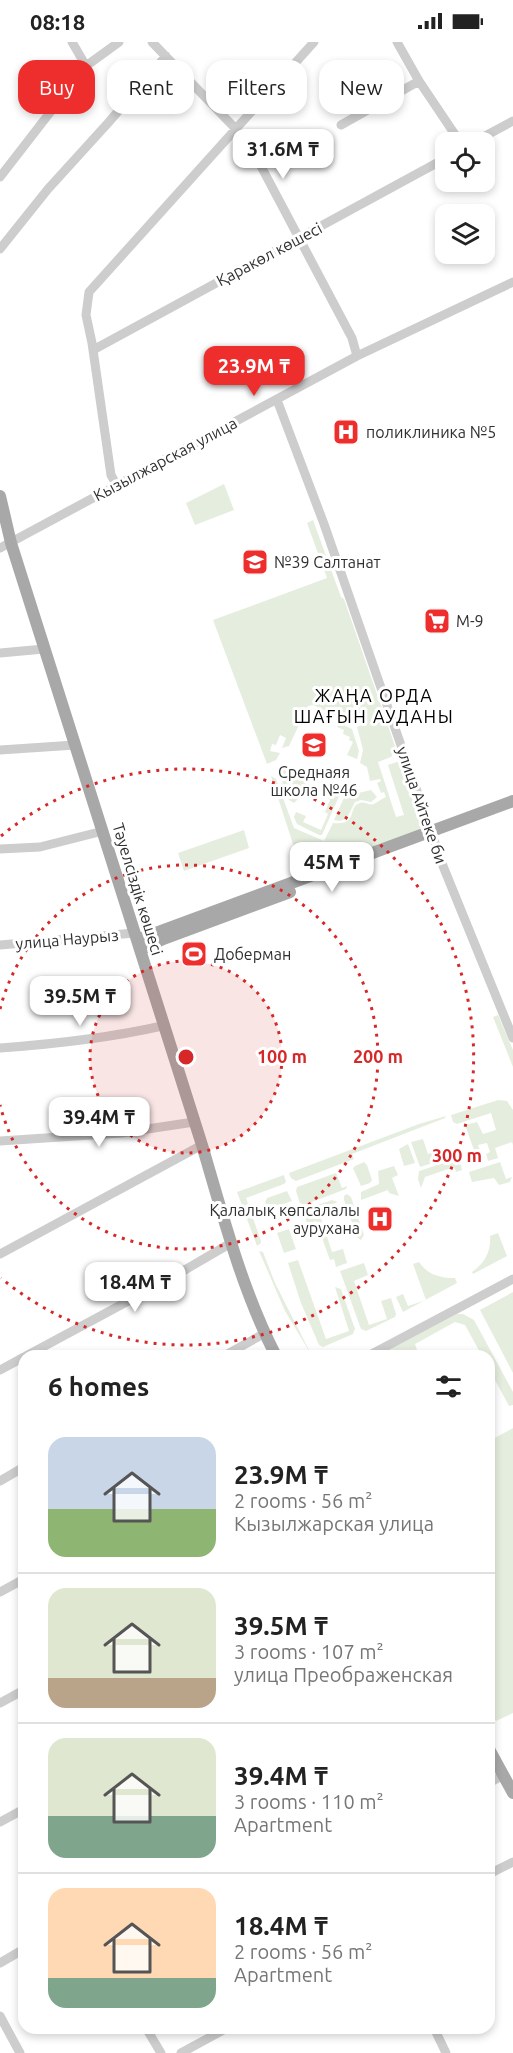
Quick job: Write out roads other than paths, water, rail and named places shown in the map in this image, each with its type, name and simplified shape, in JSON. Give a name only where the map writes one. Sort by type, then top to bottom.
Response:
[{"type":"main road","name":"Тәуелсіздік көшесі","points":[[0,496],[5,545],[44,649],[103,831],[231,1243],[273,1350]]},
{"type":"main road","points":[[137,941],[163,939],[432,835],[513,801]]},
{"type":"main road","points":[[432,835],[513,810]]},
{"type":"main road","points":[[495,1759],[513,1793]]},
{"type":"street","points":[[72,42],[82,60]]},
{"type":"street","points":[[94,60],[119,42]]},
{"type":"street","points":[[152,42],[235,128],[254,153],[352,338],[357,356]]},
{"type":"street","points":[[116,484],[111,475],[86,315],[89,292],[314,42]]},
{"type":"street","points":[[397,42],[419,81],[453,132]]},
{"type":"street","points":[[0,249],[48,189],[166,56]]},
{"type":"street","points":[[341,125],[419,81]]},
{"type":"street","points":[[0,177],[49,114]]},
{"type":"street","points":[[493,132],[513,121]]},
{"type":"street","name":"Қаракөл көшесі","points":[[93,350],[435,164]]},
{"type":"street","name":"Кызылжарская улица","points":[[5,545],[357,356],[513,282]]},
{"type":"street","name":"улица Айтеке би","points":[[277,400],[320,515],[443,866],[513,1038]]},
{"type":"street","points":[[0,653],[44,649]]},
{"type":"street","points":[[0,750],[75,745]]},
{"type":"street","points":[[0,849],[40,847],[103,831]]},
{"type":"street","name":"улица Наурыз","points":[[0,945],[137,941]]},
{"type":"street","points":[[0,1048],[121,1036],[162,1026]]},
{"type":"street","points":[[0,1141],[121,1133],[194,1122]]},
{"type":"street","points":[[0,1254],[202,1145]]},
{"type":"street","points":[[36,1350],[231,1243]]},
{"type":"street","points":[[379,1350],[513,1279]]},
{"type":"street","points":[[235,1350],[265,1333]]},
{"type":"street","points":[[0,1370],[18,1360]]},
{"type":"street","points":[[0,1481],[18,1470]]},
{"type":"street","points":[[0,1592],[18,1582]]},
{"type":"street","points":[[0,1703],[18,1693]]},
{"type":"street","points":[[495,1780],[504,1775]]},
{"type":"street","points":[[0,1822],[18,1812]]},
{"type":"street","points":[[495,1871],[513,1862]]},
{"type":"street","points":[[0,1963],[18,1952]]},
{"type":"street","points":[[0,2016],[20,2053]]},
{"type":"street","points":[[150,2034],[161,2053]]},
{"type":"street","points":[[181,2053],[216,2034]]},
{"type":"street","points":[[437,2034],[446,2053]]},
{"type":"place","name":"поликлиника №5","points":[[346,432]]},
{"type":"place","name":"№39 Салтанат","points":[[255,562]]},
{"type":"place","name":"M-9","points":[[437,621]]},
{"type":"place","name":"Среднаяя школа №46","points":[[314,745]]},
{"type":"place","name":"Доберман","points":[[194,954]]},
{"type":"place","name":"Қалалық көпсалалы аурухана","points":[[380,1219]]},
{"type":"district","name":"ЖАҢА ОРДА ШАҒЫН АУДАНЫ","points":[[374,705]]}]
